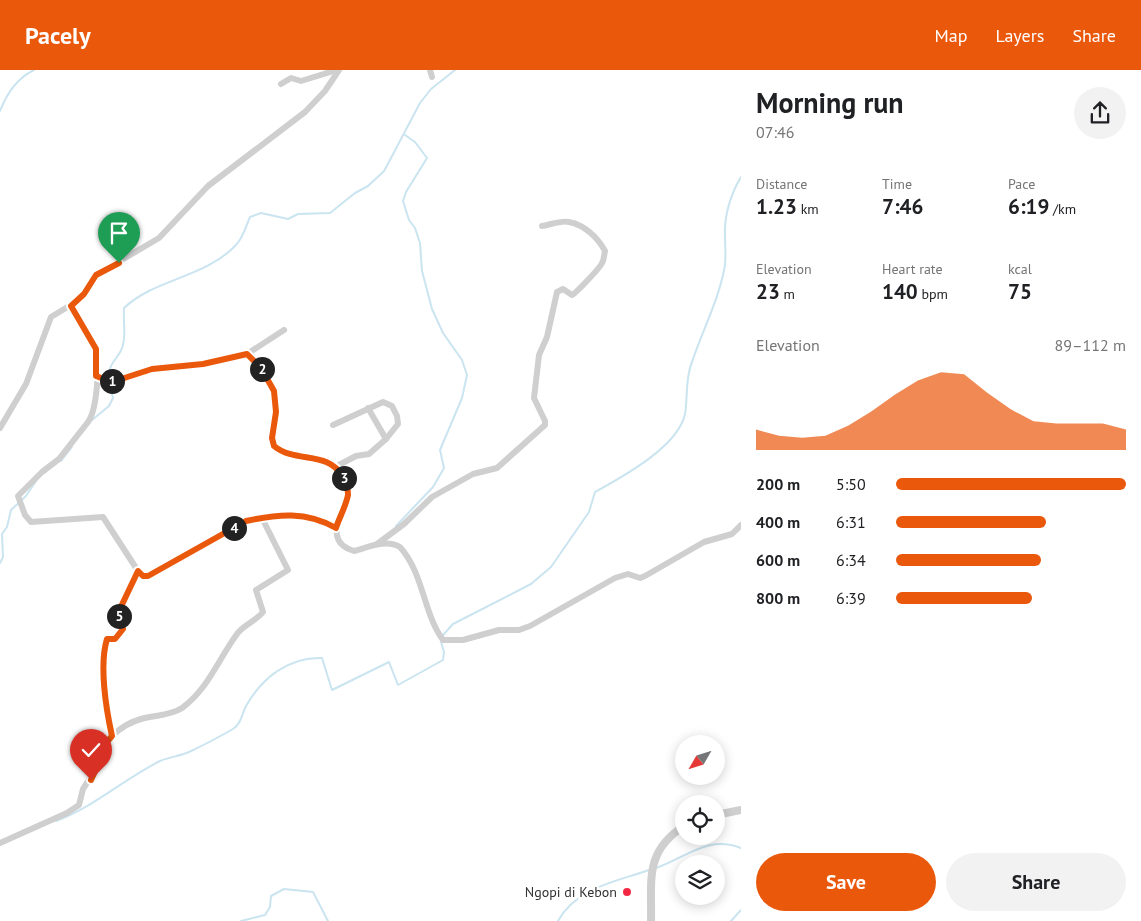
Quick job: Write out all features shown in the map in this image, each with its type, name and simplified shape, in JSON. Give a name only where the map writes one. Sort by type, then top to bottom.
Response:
[{"type":"street","points":[[281,84],[291,78],[301,80],[338,70]]},
{"type":"street","points":[[0,428],[26,384],[51,317],[57,311],[71,306],[84,294],[96,275],[159,238],[208,186],[305,112],[325,91],[338,70]]},
{"type":"street","points":[[430,70],[432,78]]},
{"type":"street","points":[[376,545],[404,524],[432,496],[473,474],[497,468],[545,425],[546,421],[534,398],[539,354],[547,337],[557,292],[563,289],[572,295],[577,293],[587,278],[602,264],[605,251],[599,240],[590,232],[569,222],[542,226]]},
{"type":"street","points":[[71,306],[96,349],[97,397],[92,417],[58,459],[20,494],[19,498],[22,506],[31,522],[103,517],[143,576],[148,576],[246,521],[288,515],[314,518],[336,528]]},
{"type":"street","points":[[96,376],[108,381],[152,369],[203,364],[247,354],[284,330]]},
{"type":"street","points":[[247,354],[261,368],[274,391],[276,412],[272,438],[274,446],[287,453],[325,461],[337,466],[345,480],[348,496],[336,528],[339,540],[349,550],[354,552],[376,545],[396,545],[405,553],[421,585],[430,618],[443,640],[463,640],[499,630],[519,630],[538,624],[615,578],[628,574],[640,578],[646,576],[704,542],[732,534],[741,525]]},
{"type":"street","points":[[333,425],[383,402],[392,406],[397,416],[398,424],[386,439],[369,454],[356,456],[337,466]]},
{"type":"street","points":[[368,408],[386,439]]},
{"type":"street","points":[[0,843],[67,814],[79,805],[83,789],[96,769],[94,757],[119,729],[140,719],[177,711],[194,699],[211,677],[220,659],[237,634],[262,614],[263,609],[256,590],[286,572],[288,568],[262,518]]},
{"type":"street","points":[[112,736],[103,664],[104,650],[107,639],[115,639],[123,629],[118,613],[138,571]]},
{"type":"street","points":[[725,813],[741,810]]},
{"type":"street","points":[[651,921],[653,863],[662,844],[675,833]]},
{"type":"waterway","points":[[0,111],[13,87],[22,77],[34,70]]},
{"type":"waterway","points":[[109,377],[110,368],[123,345],[124,308],[136,298],[210,265],[224,256],[236,245],[250,217],[261,213],[288,219],[298,214],[330,213],[355,193],[368,186],[384,171],[420,103],[431,89],[455,70]]},
{"type":"waterway","points":[[396,526],[433,487],[444,468],[440,450],[462,398],[467,375],[462,360],[443,333],[432,309],[422,271],[420,243],[415,228],[409,220],[403,201],[406,192],[427,158],[415,142],[405,135]]},
{"type":"waterway","points":[[443,635],[453,624],[531,584],[551,567],[589,512],[595,492],[648,460],[672,438],[680,426],[685,414],[690,368],[722,278],[725,265],[727,213],[731,197],[741,177]]},
{"type":"waterway","points":[[92,420],[109,406],[113,398],[109,382]]},
{"type":"waterway","points":[[61,461],[72,447]]},
{"type":"waterway","points":[[0,563],[3,557],[2,534],[7,527],[11,510],[26,496],[36,481]]},
{"type":"waterway","points":[[56,821],[96,801],[160,761],[189,752],[233,729],[241,719],[252,696],[268,678],[287,665],[298,661],[322,658],[332,690],[389,662],[398,685],[443,660],[444,652],[441,642]]},
{"type":"waterway","points":[[656,868],[708,846],[718,844],[741,848]]},
{"type":"waterway","points":[[558,921],[575,900],[586,893],[610,882],[649,870]]},
{"type":"waterway","points":[[241,921],[265,915],[270,907],[271,896],[284,889],[313,892],[328,921]]},
{"type":"waterway","points":[[731,921],[741,910]]},
{"type":"place","name":"Ngopi di Kebon","points":[[627,892]]},
{"type":"route","points":[[91,780],[96,769],[94,757],[112,736],[103,664],[104,650],[107,639],[115,639],[123,629],[118,613],[131,582],[138,571],[143,576],[148,576],[246,521],[288,515],[314,518],[336,528],[348,496],[345,480],[337,466],[325,461],[287,453],[274,446],[272,438],[276,412],[274,391],[261,368],[247,354],[203,364],[152,369],[112,382],[96,376],[96,349],[71,306],[84,294],[91,280],[96,275],[119,263]]}]
